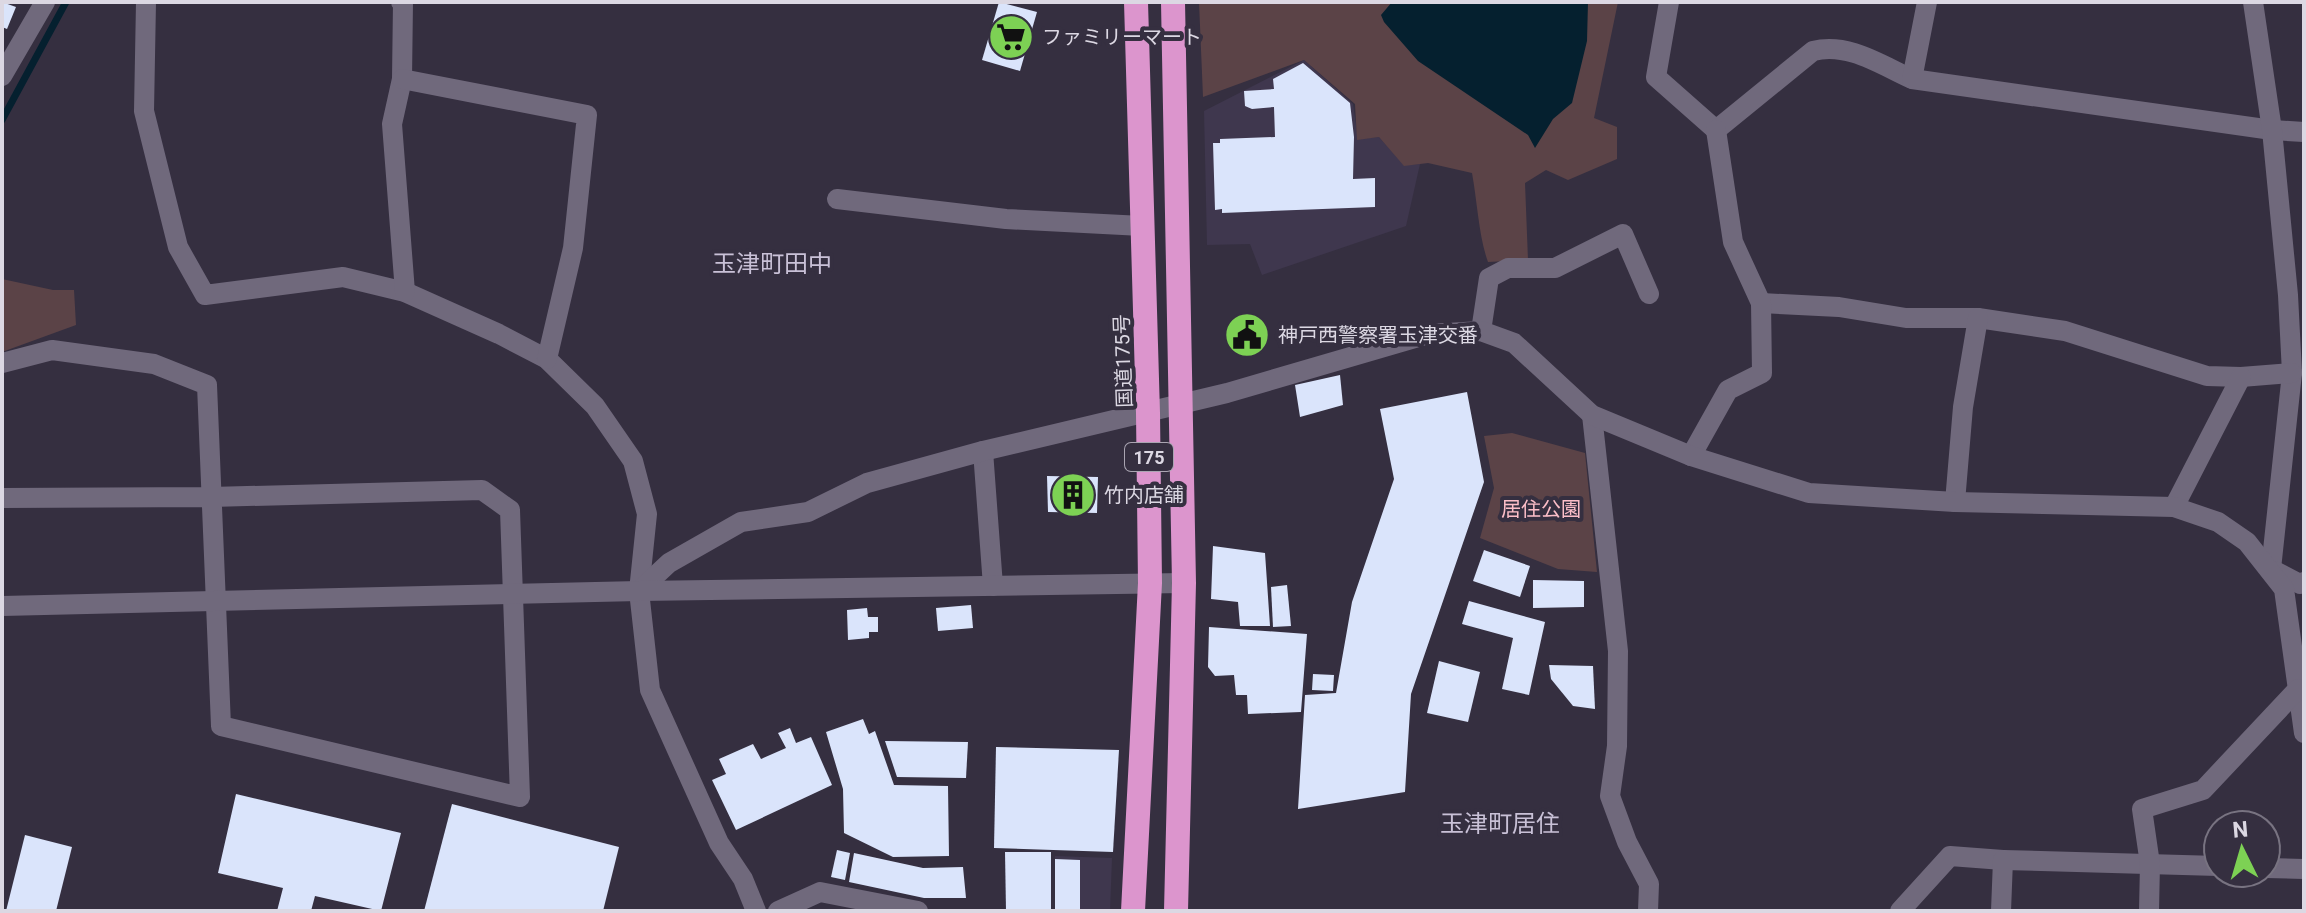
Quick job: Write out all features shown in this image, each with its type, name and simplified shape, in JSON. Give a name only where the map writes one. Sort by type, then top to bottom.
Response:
[{"type":"highway","name":"国道175号","points":[[1133,911],[1150,583],[1136,2]]},
{"type":"highway","name":"175","points":[[1173,2],[1184,583],[1176,911]]},
{"type":"street","points":[[2,76],[45,2]]},
{"type":"street","points":[[146,2],[144,111],[178,247],[205,295],[343,277],[405,292],[547,359],[595,406],[633,461],[647,514],[639,591],[650,690],[719,843],[743,879],[756,911]]},
{"type":"street","points":[[401,2],[402,79],[392,124],[405,292]]},
{"type":"street","points":[[1669,2],[1656,77],[1716,130],[1733,242],[1761,303],[1762,373],[1728,390],[1691,456]]},
{"type":"street","points":[[1912,79],[1927,2]]},
{"type":"street","points":[[2253,2],[2272,130],[2288,295],[2292,373],[2271,569]]},
{"type":"street","points":[[1716,130],[1813,51],[1827,47],[1843,48],[1912,79],[2304,132]]},
{"type":"street","points":[[402,79],[587,115],[573,248],[547,359]]},
{"type":"street","points":[[837,199],[1006,219],[1142,226]]},
{"type":"street","points":[[1481,331],[1489,278],[1508,268],[1555,268],[1623,234],[1649,294]]},
{"type":"street","points":[[1761,303],[1839,307],[1906,318],[1978,318],[2065,331],[2207,376],[2292,373]]},
{"type":"street","points":[[1955,502],[1963,407],[1978,318]]},
{"type":"street","points":[[639,591],[669,563],[741,522],[808,512],[867,483],[983,451],[1227,393],[1429,334],[1481,331],[1514,343],[1592,415],[1691,456],[1809,493],[1955,502],[2174,507],[2218,522],[2247,542],[2284,589],[2304,733]]},
{"type":"street","points":[[2,363],[52,350],[154,364],[207,385],[211,497],[217,601],[221,726],[520,797],[510,510],[482,490],[211,497],[2,498]]},
{"type":"street","points":[[2174,507],[2241,377]]},
{"type":"street","points":[[1592,415],[1618,651],[1617,746],[1610,796],[1627,842],[1649,884],[1648,911]]},
{"type":"street","points":[[983,451],[993,586]]},
{"type":"street","points":[[2271,569],[2300,584],[2304,582]]},
{"type":"street","points":[[2,606],[639,591],[1184,583]]},
{"type":"street","points":[[2149,911],[2150,864],[2142,809],[2203,790],[2298,689]]},
{"type":"street","points":[[1900,911],[1950,856],[2202,866]]},
{"type":"street","points":[[2001,911],[2003,860]]},
{"type":"street","points":[[2282,868],[2304,869]]},
{"type":"street","points":[[778,911],[820,892],[918,911]]},
{"type":"shaded area","points":[[1304,60],[1353,104],[1358,139],[1379,137],[1404,165],[1420,164],[1406,226],[1262,275],[1250,244],[1207,245],[1204,111]]},
{"type":"shaded area","points":[[1055,856],[1112,858],[1110,911],[1055,911]]},
{"type":"green space","points":[[1199,2],[1618,2],[1594,118],[1617,127],[1617,159],[1568,180],[1546,170],[1525,183],[1528,260],[1488,262],[1472,173],[1428,163],[1404,166],[1379,137],[1357,140],[1355,104],[1304,60],[1203,97]]},
{"type":"green space","points":[[2,279],[53,290],[74,290],[76,325],[2,352]]},
{"type":"green space","name":"居住公園","points":[[1512,433],[1585,453],[1597,572],[1558,569],[1480,538],[1494,488],[1484,436]]},
{"type":"water","points":[[1392,2],[1588,2],[1587,41],[1572,103],[1553,119],[1535,148],[1528,135],[1418,61],[1384,22],[1381,15]]},
{"type":"building","points":[[2,2],[16,7],[7,29],[2,27]]},
{"type":"building","points":[[999,2],[1037,12],[1020,71],[982,60]]},
{"type":"building","points":[[1303,63],[1350,103],[1354,137],[1353,179],[1375,178],[1375,207],[1222,213],[1222,209],[1215,210],[1213,143],[1220,143],[1220,139],[1275,137],[1274,107],[1252,109],[1245,106],[1244,91],[1274,89],[1273,79]]},
{"type":"building","points":[[1340,375],[1343,405],[1300,417],[1295,385]]},
{"type":"building","points":[[1467,392],[1484,482],[1411,694],[1405,792],[1298,809],[1305,695],[1336,693],[1352,602],[1394,479],[1380,409]]},
{"type":"building","name":"竹内店舗","points":[[1047,476],[1098,477],[1097,513],[1048,512]]},
{"type":"building","points":[[1213,546],[1265,553],[1270,626],[1240,626],[1238,602],[1211,599]]},
{"type":"building","points":[[1484,550],[1530,566],[1520,597],[1473,581]]},
{"type":"building","points":[[1533,580],[1584,581],[1584,607],[1533,608]]},
{"type":"building","points":[[1287,585],[1291,626],[1273,627],[1271,587]]},
{"type":"building","points":[[1469,601],[1545,622],[1529,695],[1502,689],[1513,638],[1462,624]]},
{"type":"building","points":[[971,605],[973,628],[938,631],[936,608]]},
{"type":"building","points":[[867,608],[868,617],[878,617],[878,632],[869,632],[869,638],[848,640],[847,610]]},
{"type":"building","points":[[1209,627],[1307,634],[1301,712],[1248,714],[1247,695],[1236,695],[1234,675],[1215,676],[1208,667]]},
{"type":"building","points":[[1439,661],[1480,672],[1468,722],[1427,713]]},
{"type":"building","points":[[1549,665],[1593,666],[1595,709],[1573,706],[1551,679]]},
{"type":"building","points":[[1313,674],[1334,675],[1333,691],[1312,690]]},
{"type":"building","points":[[863,719],[869,734],[875,731],[894,785],[948,786],[949,856],[893,857],[844,833],[843,789],[826,732]]},
{"type":"building","points":[[790,728],[796,743],[811,737],[832,785],[736,830],[712,780],[726,774],[719,759],[753,744],[761,759],[786,748],[778,733]]},
{"type":"building","points":[[885,741],[968,742],[966,778],[897,777]]},
{"type":"building","points":[[996,747],[1119,750],[1113,852],[994,848]]},
{"type":"building","points":[[236,794],[401,833],[381,911],[315,896],[311,911],[277,911],[283,888],[218,873]]},
{"type":"building","points":[[452,804],[619,847],[603,911],[424,911]]},
{"type":"building","points":[[25,835],[72,847],[56,911],[6,911]]},
{"type":"building","points":[[837,850],[850,853],[845,880],[831,877]]},
{"type":"building","points":[[1005,852],[1051,852],[1051,911],[1006,911]]},
{"type":"building","points":[[854,853],[923,868],[963,867],[966,898],[924,898],[849,882]]},
{"type":"building","points":[[1055,859],[1080,860],[1080,911],[1055,911]]},
{"type":"waterway","points":[[2,120],[66,2]]},
{"type":"place","name":"ファミリーマート","points":[[1011,37]]},
{"type":"place","name":"神戸西警察署玉津交番","points":[[1247,335]]},
{"type":"place","name":"竹内店舗","points":[[1073,495]]},
{"type":"district","name":"玉津町田中","points":[[772,264]]},
{"type":"district","name":"玉津町居住","points":[[1500,824]]}]
